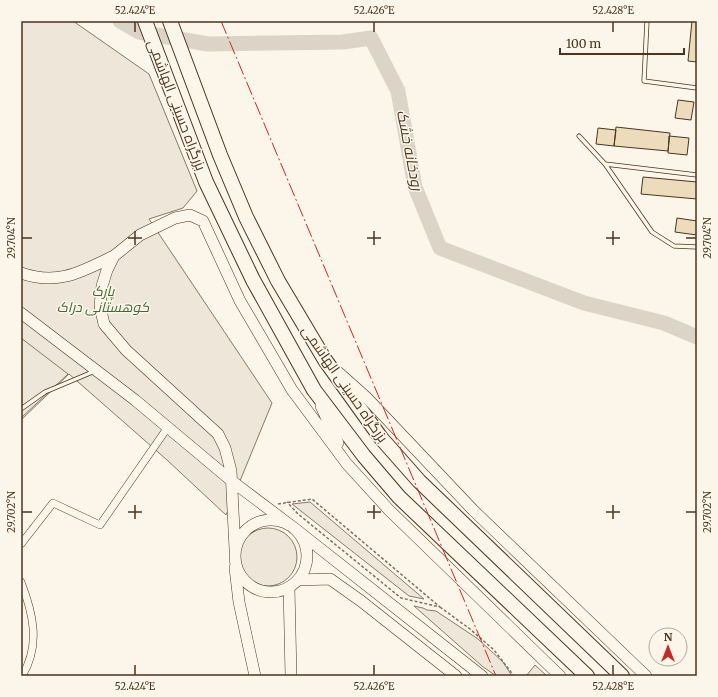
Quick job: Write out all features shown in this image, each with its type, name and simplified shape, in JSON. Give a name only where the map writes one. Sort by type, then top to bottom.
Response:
[{"type":"highway","name":"بزرگراه حسینی الهاشمی","points":[[145,21],[206,182],[253,280],[314,390],[364,456],[399,497],[588,676]]},
{"type":"highway","name":"بزرگراه حسینی الهاشمی","points":[[170,21],[220,155],[246,217],[278,282],[325,360],[381,438],[419,481],[622,676]]},
{"type":"street","points":[[21,273],[50,279],[69,276],[114,256],[140,235],[175,218],[190,215],[203,221],[240,301],[288,383],[347,464],[389,510],[560,676]]},
{"type":"street","points":[[114,256],[107,270],[102,286],[100,306],[104,324],[126,350],[218,434],[228,458],[233,482],[235,562],[239,602],[255,676]]},
{"type":"street","points":[[21,313],[135,400],[233,482],[294,528],[482,676]]},
{"type":"street","points":[[325,360],[366,397],[473,510],[646,676]]},
{"type":"street","points":[[314,390],[347,464]]},
{"type":"street","points":[[21,544],[53,503],[100,525],[168,427]]},
{"type":"street","points":[[235,549],[239,538],[247,528],[258,522],[269,519],[283,522],[294,528],[302,537],[306,548],[307,559],[304,570],[298,580],[289,587],[278,591],[267,592],[256,589],[246,582],[239,573],[235,562]]},
{"type":"street","points":[[298,580],[330,579],[361,601],[456,676]]},
{"type":"street","points":[[21,582],[30,607],[34,638],[28,667],[22,676]]},
{"type":"street","points":[[289,587],[291,676]]},
{"type":"street","points":[[361,601],[371,588]]},
{"type":"lane","points":[[647,21],[644,81],[697,88]]},
{"type":"lane","points":[[579,136],[605,164],[652,232],[674,246],[697,247]]},
{"type":"lane","points":[[605,164],[697,175]]},
{"type":"lane","points":[[21,409],[45,392],[97,371]]},
{"type":"path","points":[[264,506],[312,499],[440,607],[470,629],[494,650],[514,676]]},
{"type":"path","points":[[287,502],[298,514],[400,598],[440,607]]},
{"type":"green space","name":"پارک کوهستانی دراک","points":[[21,21],[73,21],[149,74],[197,191],[183,208],[149,219],[272,403],[226,515],[167,460],[69,374],[21,420]]},
{"type":"green space","points":[[310,502],[424,599],[409,596],[292,504]]},
{"type":"green space","points":[[262,528],[274,528],[289,536],[297,551],[297,563],[289,578],[274,586],[262,586],[247,578],[239,563],[239,551],[247,536]]},
{"type":"green space","points":[[414,606],[436,611],[478,639],[503,662],[512,676],[496,676],[482,666]]},
{"type":"green space","points":[[535,665],[547,676],[526,676]]},
{"type":"shaded area","points":[[21,338],[68,374],[21,418]]},
{"type":"building","points":[[692,21],[697,21],[697,62],[688,61]]},
{"type":"building","points":[[678,100],[694,102],[691,120],[675,118]]},
{"type":"building","points":[[616,127],[670,133],[668,151],[614,146]]},
{"type":"building","points":[[598,128],[616,130],[614,146],[596,144]]},
{"type":"building","points":[[669,136],[689,138],[687,155],[668,153]]},
{"type":"building","points":[[643,177],[697,182],[697,199],[641,194]]},
{"type":"building","points":[[677,218],[697,221],[697,235],[675,232]]},
{"type":"waterway","name":"رودخانه خشک","points":[[120,21],[139,32],[208,44],[343,42],[371,38],[398,91],[415,187],[440,248],[584,303],[664,323],[697,337]]},
{"type":"power","points":[[221,21],[496,676]]}]
